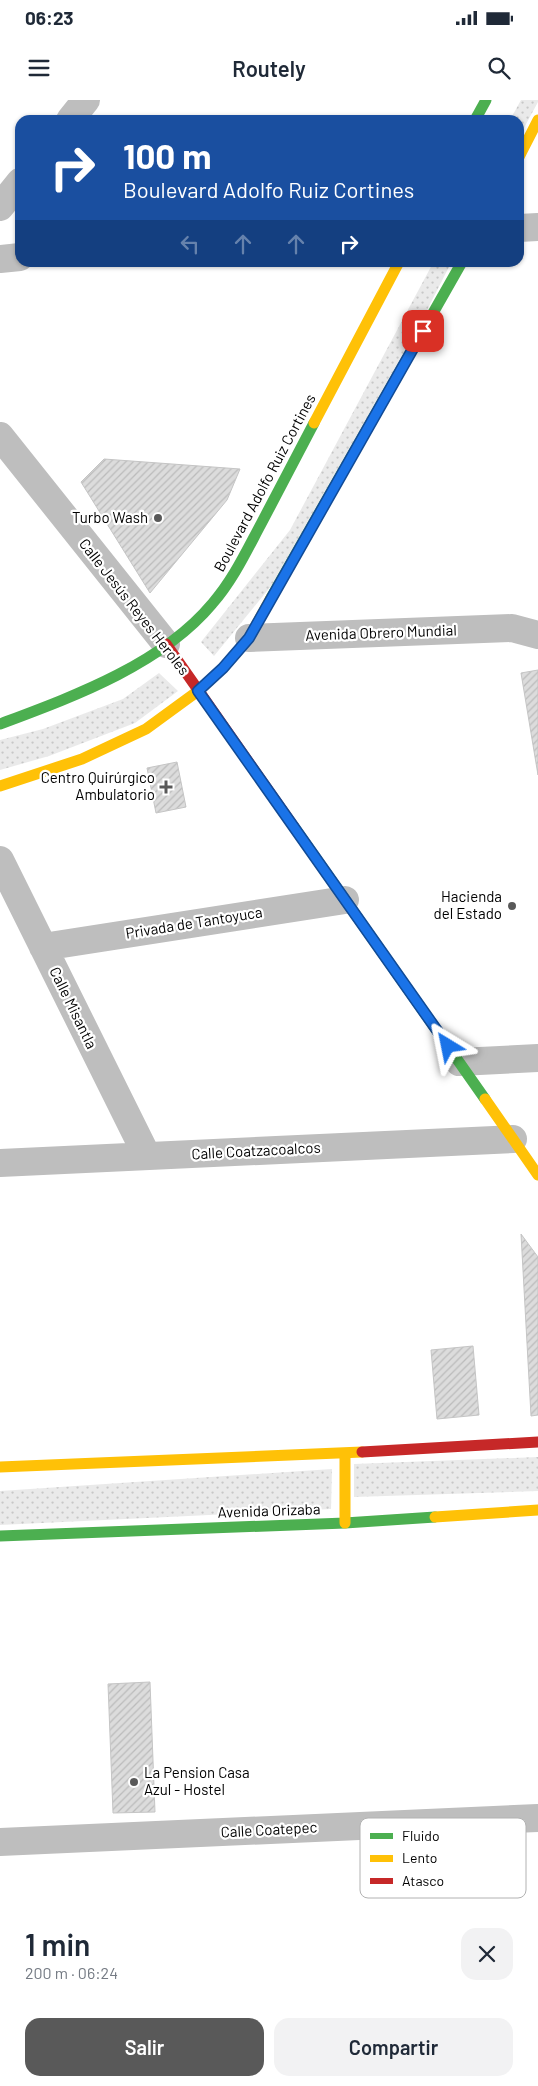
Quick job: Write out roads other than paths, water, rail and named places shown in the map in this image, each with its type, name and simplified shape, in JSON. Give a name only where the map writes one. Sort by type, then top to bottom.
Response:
[{"type":"main road","points":[[478,115],[486,100]]},
{"type":"main road","points":[[524,147],[538,120]]},
{"type":"main road","name":"Boulevard Adolfo Ruiz Cortines","points":[[0,724],[54,704],[117,675],[166,644],[204,613],[232,577],[396,267]]},
{"type":"main road","points":[[0,786],[82,759],[146,729],[198,691],[223,668],[249,638],[459,267]]},
{"type":"main road","name":"Calle Jesús Reyes Heroles","points":[[166,644],[538,1175]]},
{"type":"main road","points":[[0,1467],[345,1453],[538,1442]]},
{"type":"main road","points":[[345,1453],[345,1523]]},
{"type":"main road","name":"Avenida Orizaba","points":[[0,1536],[345,1523],[538,1510]]},
{"type":"street","points":[[74,115],[86,100]]},
{"type":"street","points":[[0,207],[15,188]]},
{"type":"street","points":[[524,228],[538,227]]},
{"type":"street","points":[[0,258],[15,257]]},
{"type":"street","name":"Calle Jesús Reyes Heroles","points":[[0,436],[166,644]]},
{"type":"street","name":"Avenida Obrero Mundial","points":[[249,638],[525,632],[538,614]]},
{"type":"street","name":"Calle Misantla","points":[[0,860],[147,1156]]},
{"type":"street","name":"Privada de Tantoyuca","points":[[43,947],[345,900]]},
{"type":"street","points":[[459,1062],[538,1058]]},
{"type":"street","name":"Calle Coatzacoalcos","points":[[0,1163],[513,1139]]},
{"type":"street","name":"Calle Coatepec","points":[[0,1842],[360,1826]]},
{"type":"place","name":"Turbo Wash","points":[[158,518]]},
{"type":"place","name":"Centro Quirúrgico Ambulatorio","points":[[166,787]]},
{"type":"place","name":"Hacienda del Estado","points":[[512,906]]},
{"type":"place","name":"La Pension Casa Azul - Hostel","points":[[134,1782]]}]
